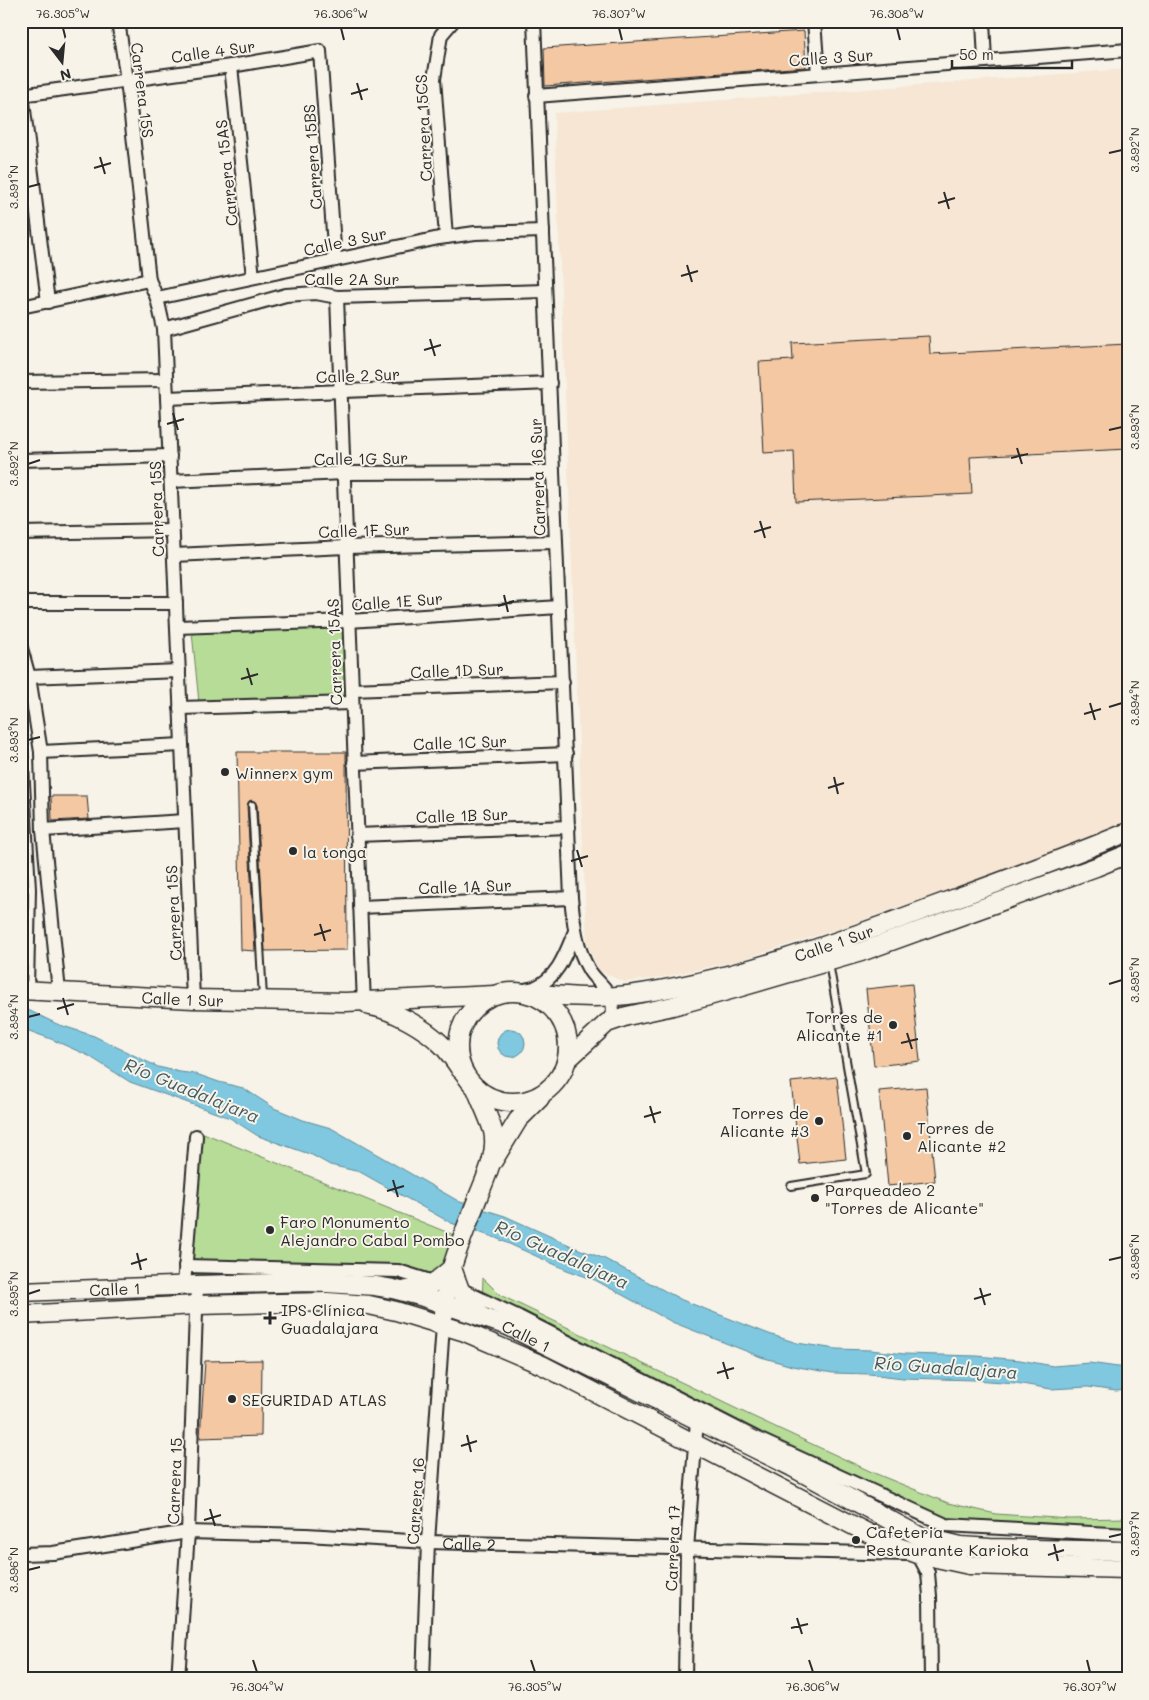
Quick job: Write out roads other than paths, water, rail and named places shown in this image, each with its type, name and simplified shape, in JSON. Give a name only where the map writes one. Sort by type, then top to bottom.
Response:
[{"type":"main road","name":"Calle 1 Sur","points":[[26,990],[193,999],[263,999],[364,1003],[510,994],[627,995],[685,984],[761,966],[880,926],[1128,832]]},
{"type":"main road","name":"Calle 1 Sur","points":[[567,1060],[607,1023],[861,952],[1128,854]]},
{"type":"main road","points":[[489,1168],[518,1120],[549,1090],[559,1080],[567,1060],[569,1042],[564,1025],[554,1009],[540,999],[510,994],[480,1003],[470,1013],[462,1026],[458,1040],[458,1058],[464,1074],[487,1097],[506,1102],[522,1102],[542,1095],[549,1090]]},
{"type":"main road","name":"Calle 1 Sur","points":[[364,1003],[393,1013],[425,1032],[442,1045],[464,1074]]},
{"type":"main road","points":[[443,1325],[444,1304],[452,1266],[489,1168],[494,1149],[493,1132],[476,1088]]},
{"type":"main road","points":[[393,1289],[418,1291],[434,1284],[452,1266]]},
{"type":"main road","points":[[452,1266],[460,1290],[481,1316]]},
{"type":"main road","name":"Calle 1","points":[[21,1292],[310,1282],[393,1289],[508,1326],[792,1467],[919,1536],[961,1546],[990,1548]]},
{"type":"main road","name":"Calle 1","points":[[21,1315],[196,1304],[327,1302],[369,1305],[396,1311],[494,1343],[542,1365],[888,1543],[918,1554]]},
{"type":"main road","name":"Calle 2","points":[[990,1548],[1128,1551]]},
{"type":"main road","name":"Calle 2","points":[[918,1554],[969,1565],[1128,1569]]},
{"type":"street","name":"Carrera 15S","points":[[118,21],[127,80],[149,280],[164,329],[193,999]]},
{"type":"street","name":"Carrera 15CS","points":[[446,237],[434,79],[441,35],[453,21]]},
{"type":"street","name":"Carrera 16 Sur","points":[[534,21],[571,898],[578,946],[596,981],[610,996]]},
{"type":"street","points":[[814,21],[818,74]]},
{"type":"street","points":[[983,21],[985,61]]},
{"type":"street","name":"Calle 3 Sur","points":[[536,96],[1128,50]]},
{"type":"street","name":"Calle 4 Sur","points":[[22,94],[232,66],[320,51]]},
{"type":"street","name":"Carrera 15BS","points":[[320,51],[335,260]]},
{"type":"street","name":"Carrera 15AS","points":[[232,66],[253,277]]},
{"type":"street","points":[[22,94],[48,302]]},
{"type":"street","name":"Calle 3 Sur","points":[[156,298],[446,237],[475,233],[543,231]]},
{"type":"street","points":[[21,307],[149,280]]},
{"type":"street","name":"Calle 2A Sur","points":[[164,329],[286,296],[316,293],[337,298],[545,291]]},
{"type":"street","name":"Carrera 15AS","points":[[337,298],[364,1003]]},
{"type":"street","points":[[21,382],[166,380]]},
{"type":"street","name":"Calle 2 Sur","points":[[167,398],[550,383]]},
{"type":"street","points":[[21,460],[170,456]]},
{"type":"street","name":"Calle 1G Sur","points":[[170,481],[344,473],[553,472]]},
{"type":"street","points":[[21,533],[172,530]]},
{"type":"street","name":"Calle 1F Sur","points":[[174,554],[346,547],[556,542]]},
{"type":"street","points":[[21,603],[176,604]]},
{"type":"street","name":"Calle 1E Sur","points":[[177,627],[349,621],[558,608]]},
{"type":"street","points":[[21,648],[29,677],[41,752],[43,830],[59,992]]},
{"type":"street","points":[[29,677],[179,671]]},
{"type":"street","name":"Calle 1D Sur","points":[[352,697],[563,682]]},
{"type":"street","points":[[180,708],[352,697]]},
{"type":"street","points":[[41,752],[182,745]]},
{"type":"street","name":"Calle 1C Sur","points":[[354,763],[566,754]]},
{"type":"street","points":[[43,830],[185,821]]},
{"type":"street","name":"Calle 1B Sur","points":[[357,835],[569,827]]},
{"type":"street","name":"Calle 1A Sur","points":[[360,907],[571,898]]},
{"type":"street","points":[[510,994],[534,988],[557,970],[575,931]]},
{"type":"street","points":[[607,1023],[613,1016],[610,996]]},
{"type":"street","name":"Carrera 15","points":[[178,1679],[188,1532],[196,1304],[186,1266],[196,1136]]},
{"type":"street","points":[[186,1266],[398,1271],[426,1280]]},
{"type":"street","points":[[460,1290],[519,1317],[758,1439],[946,1525],[1128,1535]]},
{"type":"street","name":"Carrera 16","points":[[423,1679],[428,1542],[443,1325]]},
{"type":"street","name":"Carrera 17","points":[[685,1679],[687,1549],[697,1420]]},
{"type":"street","name":"Calle 2","points":[[21,1554],[53,1553],[188,1532],[306,1535],[428,1542],[918,1554],[990,1548]]},
{"type":"street","points":[[918,1554],[928,1573],[931,1679]]},
{"type":"lane","points":[[21,719],[32,889],[26,990]]},
{"type":"lane","points":[[252,805],[263,999]]},
{"type":"lane","points":[[21,888],[32,889]]},
{"type":"lane","points":[[792,1186],[866,1174],[829,961]]},
{"type":"water","name":"Río Guadalajara","points":[[21,1009],[26,1009],[57,1024],[94,1036],[158,1067],[196,1074],[243,1088],[274,1108],[303,1120],[331,1128],[460,1202],[505,1216],[605,1259],[682,1300],[769,1334],[797,1343],[836,1349],[871,1350],[905,1354],[977,1356],[1020,1360],[1053,1366],[1089,1363],[1128,1367],[1128,1390],[1116,1391],[1088,1387],[1051,1389],[1016,1383],[833,1373],[792,1366],[761,1357],[672,1322],[595,1280],[567,1270],[496,1238],[451,1223],[360,1172],[330,1165],[312,1155],[258,1136],[230,1118],[130,1082],[89,1056],[21,1028]]},
{"type":"water","points":[[511,1029],[521,1033],[525,1043],[521,1053],[511,1057],[501,1053],[497,1043],[501,1033]]},
{"type":"place","name":"Winnerx gym","points":[[225,772]]},
{"type":"place","name":"la tonga","points":[[293,851]]},
{"type":"place","name":"Torres de Alicante #1","points":[[893,1025]]},
{"type":"place","name":"Torres de Alicante #3","points":[[819,1121]]},
{"type":"place","name":"Torres de Alicante #2","points":[[907,1136]]},
{"type":"place","name":"Parqueadeo 2 \"Torres de Alicante\"","points":[[815,1198]]},
{"type":"place","name":"Faro Monumento Alejandro Cabal Pombo","points":[[270,1230]]},
{"type":"place","name":"IPS Clínica Guadalajara","points":[[270,1318]]},
{"type":"place","name":"SEGURIDAD ATLAS","points":[[232,1399]]},
{"type":"place","name":"Cafeteria Restaurante Karioka","points":[[856,1540]]}]
